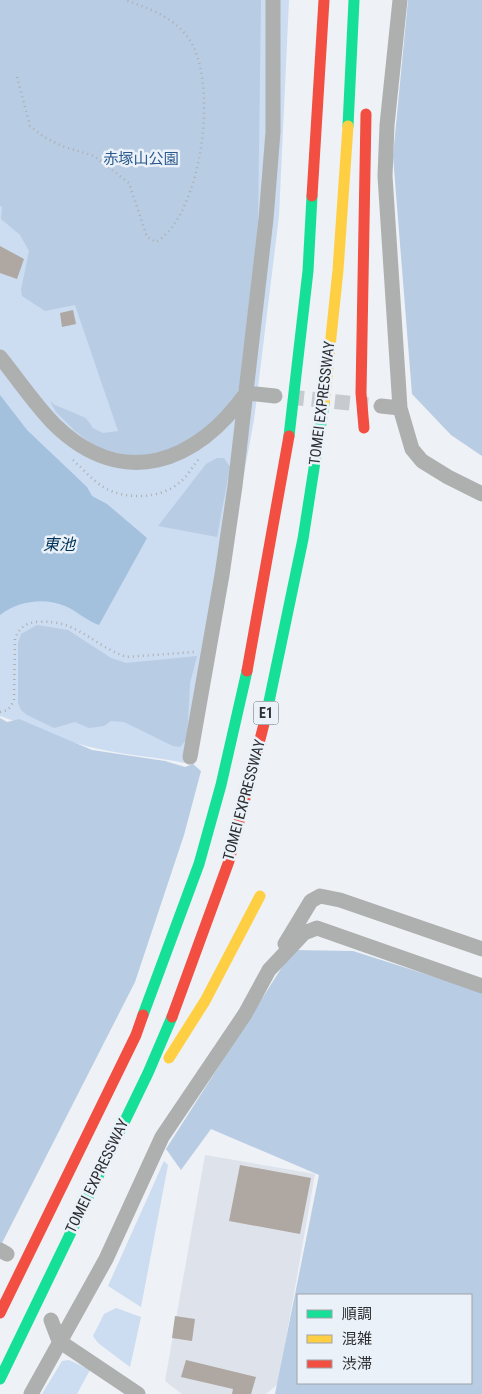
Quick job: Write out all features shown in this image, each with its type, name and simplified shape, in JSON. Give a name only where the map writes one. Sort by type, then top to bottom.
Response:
[{"type":"highway","name":"TOMEI EXPRESSWAY","points":[[0,1314],[136,1035],[197,872],[221,786],[250,657],[286,455],[297,380],[308,271],[324,0]]},
{"type":"highway","name":"TOMEI EXPRESSWAY","points":[[0,1379],[148,1073],[204,934],[234,842],[255,763],[304,537],[323,404],[338,271],[350,101],[354,0]]},
{"type":"highway","points":[[364,428],[361,393],[366,103]]},
{"type":"highway","points":[[103,1164],[205,1001],[260,896]]},
{"type":"highway","points":[[0,1306],[12,1288]]},
{"type":"street","points":[[190,757],[235,486],[246,393],[273,132],[273,0]]},
{"type":"street","points":[[400,0],[387,125],[385,176],[400,408],[412,449],[422,460],[448,477],[482,494]]},
{"type":"street","points":[[0,357],[55,425],[94,452],[124,463],[154,463],[182,452],[212,432],[230,416],[246,393]]},
{"type":"street","points":[[246,393],[275,396]]},
{"type":"street","points":[[381,406],[400,408]]},
{"type":"street","points":[[32,1394],[102,1267],[162,1137],[245,1014],[311,901],[320,896],[340,900],[482,950]]},
{"type":"street","points":[[269,970],[304,933],[317,928],[482,986]]},
{"type":"street","points":[[51,1320],[60,1341],[138,1394]]},
{"type":"path","points":[[17,77],[30,126],[44,137],[62,146],[94,156],[129,183],[147,237],[156,242],[163,238],[182,213],[196,172],[203,126],[204,88],[199,57],[187,36],[175,24],[156,11],[125,0]]},
{"type":"path","points":[[0,712],[8,710],[14,701],[14,638],[18,630],[32,622],[60,622],[84,633],[117,654],[127,657],[208,651]]},
{"type":"shaded area","points":[[205,1155],[315,1174],[278,1384],[266,1394],[182,1394],[165,1381]]},
{"type":"green space","name":"赤塚山公園","points":[[0,0],[289,0],[279,216],[254,420],[190,764],[86,746],[0,716]]},
{"type":"green space","points":[[0,0],[261,0],[258,223],[239,389],[224,412],[186,445],[148,460],[97,448],[75,431],[56,412],[50,401],[86,418],[93,428],[103,433],[118,431],[75,305],[45,311],[22,296],[21,290],[29,251],[20,235],[1,219],[2,207],[0,206]]},
{"type":"green space","points":[[408,0],[482,0],[482,456],[451,435],[412,394],[393,156]]},
{"type":"green space","points":[[217,458],[224,458],[230,467],[217,537],[158,526],[206,464]]},
{"type":"green space","points":[[37,625],[68,630],[111,658],[126,663],[197,656],[190,683],[187,739],[180,747],[173,746],[124,722],[111,721],[104,726],[89,728],[75,722],[54,728],[27,715],[21,710],[18,703],[18,643],[21,634]]},
{"type":"green space","points":[[0,718],[7,722],[19,719],[92,750],[165,761],[185,767],[193,764],[201,771],[184,835],[135,982],[0,1247]]},
{"type":"green space","points":[[293,950],[353,951],[482,992],[482,1394],[275,1394],[319,1175],[211,1129],[181,1170],[166,1149]]},
{"type":"green space","points":[[164,1161],[168,1165],[141,1307],[108,1286]]},
{"type":"green space","points":[[116,1308],[141,1317],[130,1367],[98,1343],[93,1336],[104,1314]]},
{"type":"green space","points":[[69,1360],[90,1370],[77,1394],[42,1394],[62,1361]]},
{"type":"water","name":"東池","points":[[0,395],[27,430],[87,487],[92,496],[107,504],[147,538],[99,625],[65,606],[40,601],[15,606],[0,615]]},
{"type":"building","points":[[0,246],[24,259],[17,279],[0,273]]},
{"type":"building","points":[[73,310],[76,324],[62,327],[60,313]]},
{"type":"building","points":[[240,1165],[311,1178],[300,1234],[229,1221]]},
{"type":"building","points":[[175,1316],[195,1319],[192,1341],[172,1338]]},
{"type":"building","points":[[186,1360],[256,1377],[251,1394],[232,1394],[233,1389],[181,1377]]},
{"type":"tunnel","points":[[289,397],[368,405]]},
{"type":"traffic: fast","points":[[348,126],[354,0]]},
{"type":"traffic: fast","points":[[289,436],[308,271],[312,196]]},
{"type":"traffic: fast","points":[[266,716],[303,539],[324,404]]},
{"type":"traffic: fast","points":[[143,1015],[199,864],[221,785],[247,671]]},
{"type":"traffic: fast","points":[[0,1379],[148,1073],[172,1017]]},
{"type":"traffic: slow","points":[[324,404],[338,270],[348,126]]},
{"type":"traffic: slow","points":[[169,1058],[205,1001],[260,896]]},
{"type":"traffic: jam","points":[[312,196],[324,0]]},
{"type":"traffic: jam","points":[[364,428],[361,393],[366,114]]},
{"type":"traffic: jam","points":[[247,671],[289,436]]},
{"type":"traffic: jam","points":[[172,1017],[229,861],[266,716]]},
{"type":"traffic: jam","points":[[0,1313],[136,1035],[143,1015]]}]
